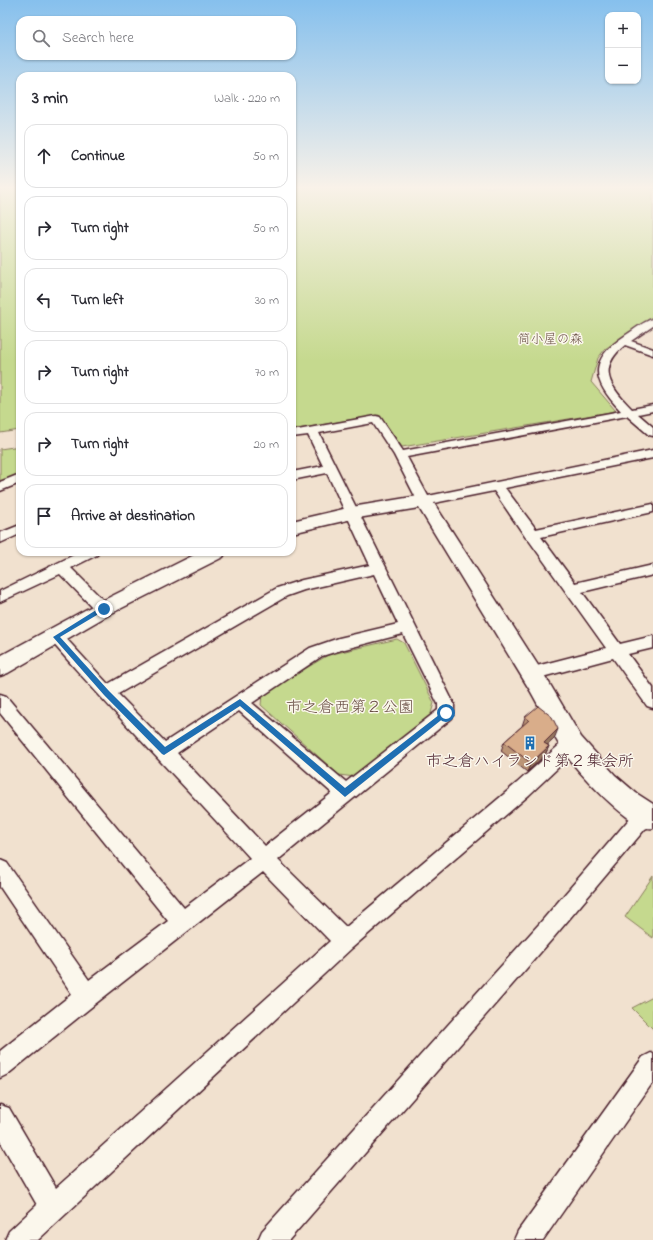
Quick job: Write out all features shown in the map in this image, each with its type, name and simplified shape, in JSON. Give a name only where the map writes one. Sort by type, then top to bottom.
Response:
[{"type":"street","points":[[653,322],[611,352],[605,361],[603,372],[606,385],[613,397],[653,433]]},
{"type":"street","points":[[624,342],[653,352]]},
{"type":"street","points":[[400,455],[653,408]]},
{"type":"street","points":[[271,1240],[542,936],[638,823],[651,816],[627,801],[606,783],[572,744],[531,674],[424,501],[400,455],[376,419],[296,433]]},
{"type":"street","points":[[0,1066],[87,996],[264,859],[446,713],[446,704],[329,469],[312,430]]},
{"type":"street","points":[[296,526],[352,513],[424,501],[653,454]]},
{"type":"street","points":[[296,475],[329,469]]},
{"type":"street","points":[[0,487],[16,480]]},
{"type":"street","points":[[496,486],[653,701]]},
{"type":"street","points":[[531,535],[653,508]]},
{"type":"street","points":[[0,538],[16,531]]},
{"type":"street","points":[[0,597],[84,556]]},
{"type":"street","points":[[0,667],[104,609],[208,556]]},
{"type":"street","points":[[62,567],[104,609]]},
{"type":"street","points":[[106,693],[282,592],[302,585],[378,568]]},
{"type":"street","points":[[571,589],[653,570]]},
{"type":"street","points":[[164,752],[316,652],[339,644],[407,628]]},
{"type":"street","points":[[56,637],[106,693],[164,752],[264,859],[345,941]]},
{"type":"street","points":[[531,674],[653,642]]},
{"type":"street","points":[[0,701],[182,922]]},
{"type":"street","points":[[240,702],[345,793]]},
{"type":"street","points":[[18,1240],[345,941],[523,789],[572,744]]},
{"type":"street","points":[[0,870],[87,996]]},
{"type":"street","points":[[527,1240],[651,1065],[653,1066]]},
{"type":"street","points":[[0,1117],[53,1208]]},
{"type":"green space","points":[[0,245],[16,245],[16,431],[0,433]]},
{"type":"green space","name":"筒小屋の森","points":[[296,245],[653,245],[653,316],[605,349],[598,358],[591,382],[616,411],[402,447],[379,415],[296,429]]},
{"type":"green space","points":[[16,447],[16,476],[0,482],[0,449]]},
{"type":"green space","name":"市之倉西第２公園","points":[[397,639],[404,643],[434,703],[430,717],[355,777],[339,775],[261,705],[262,695],[328,655]]},
{"type":"green space","points":[[653,876],[653,938],[625,917]]},
{"type":"green space","points":[[653,997],[653,1029],[632,1008]]},
{"type":"building","name":"市之倉ハイランド第２集会所","points":[[538,706],[552,717],[558,729],[544,743],[549,746],[531,763],[504,742],[529,720],[525,717]]},
{"type":"place","name":"市之倉ハイランド第２集会所","points":[[530,743]]},
{"type":"route","points":[[104,609],[56,637],[106,693],[164,752],[240,702],[345,793],[446,713]]}]
